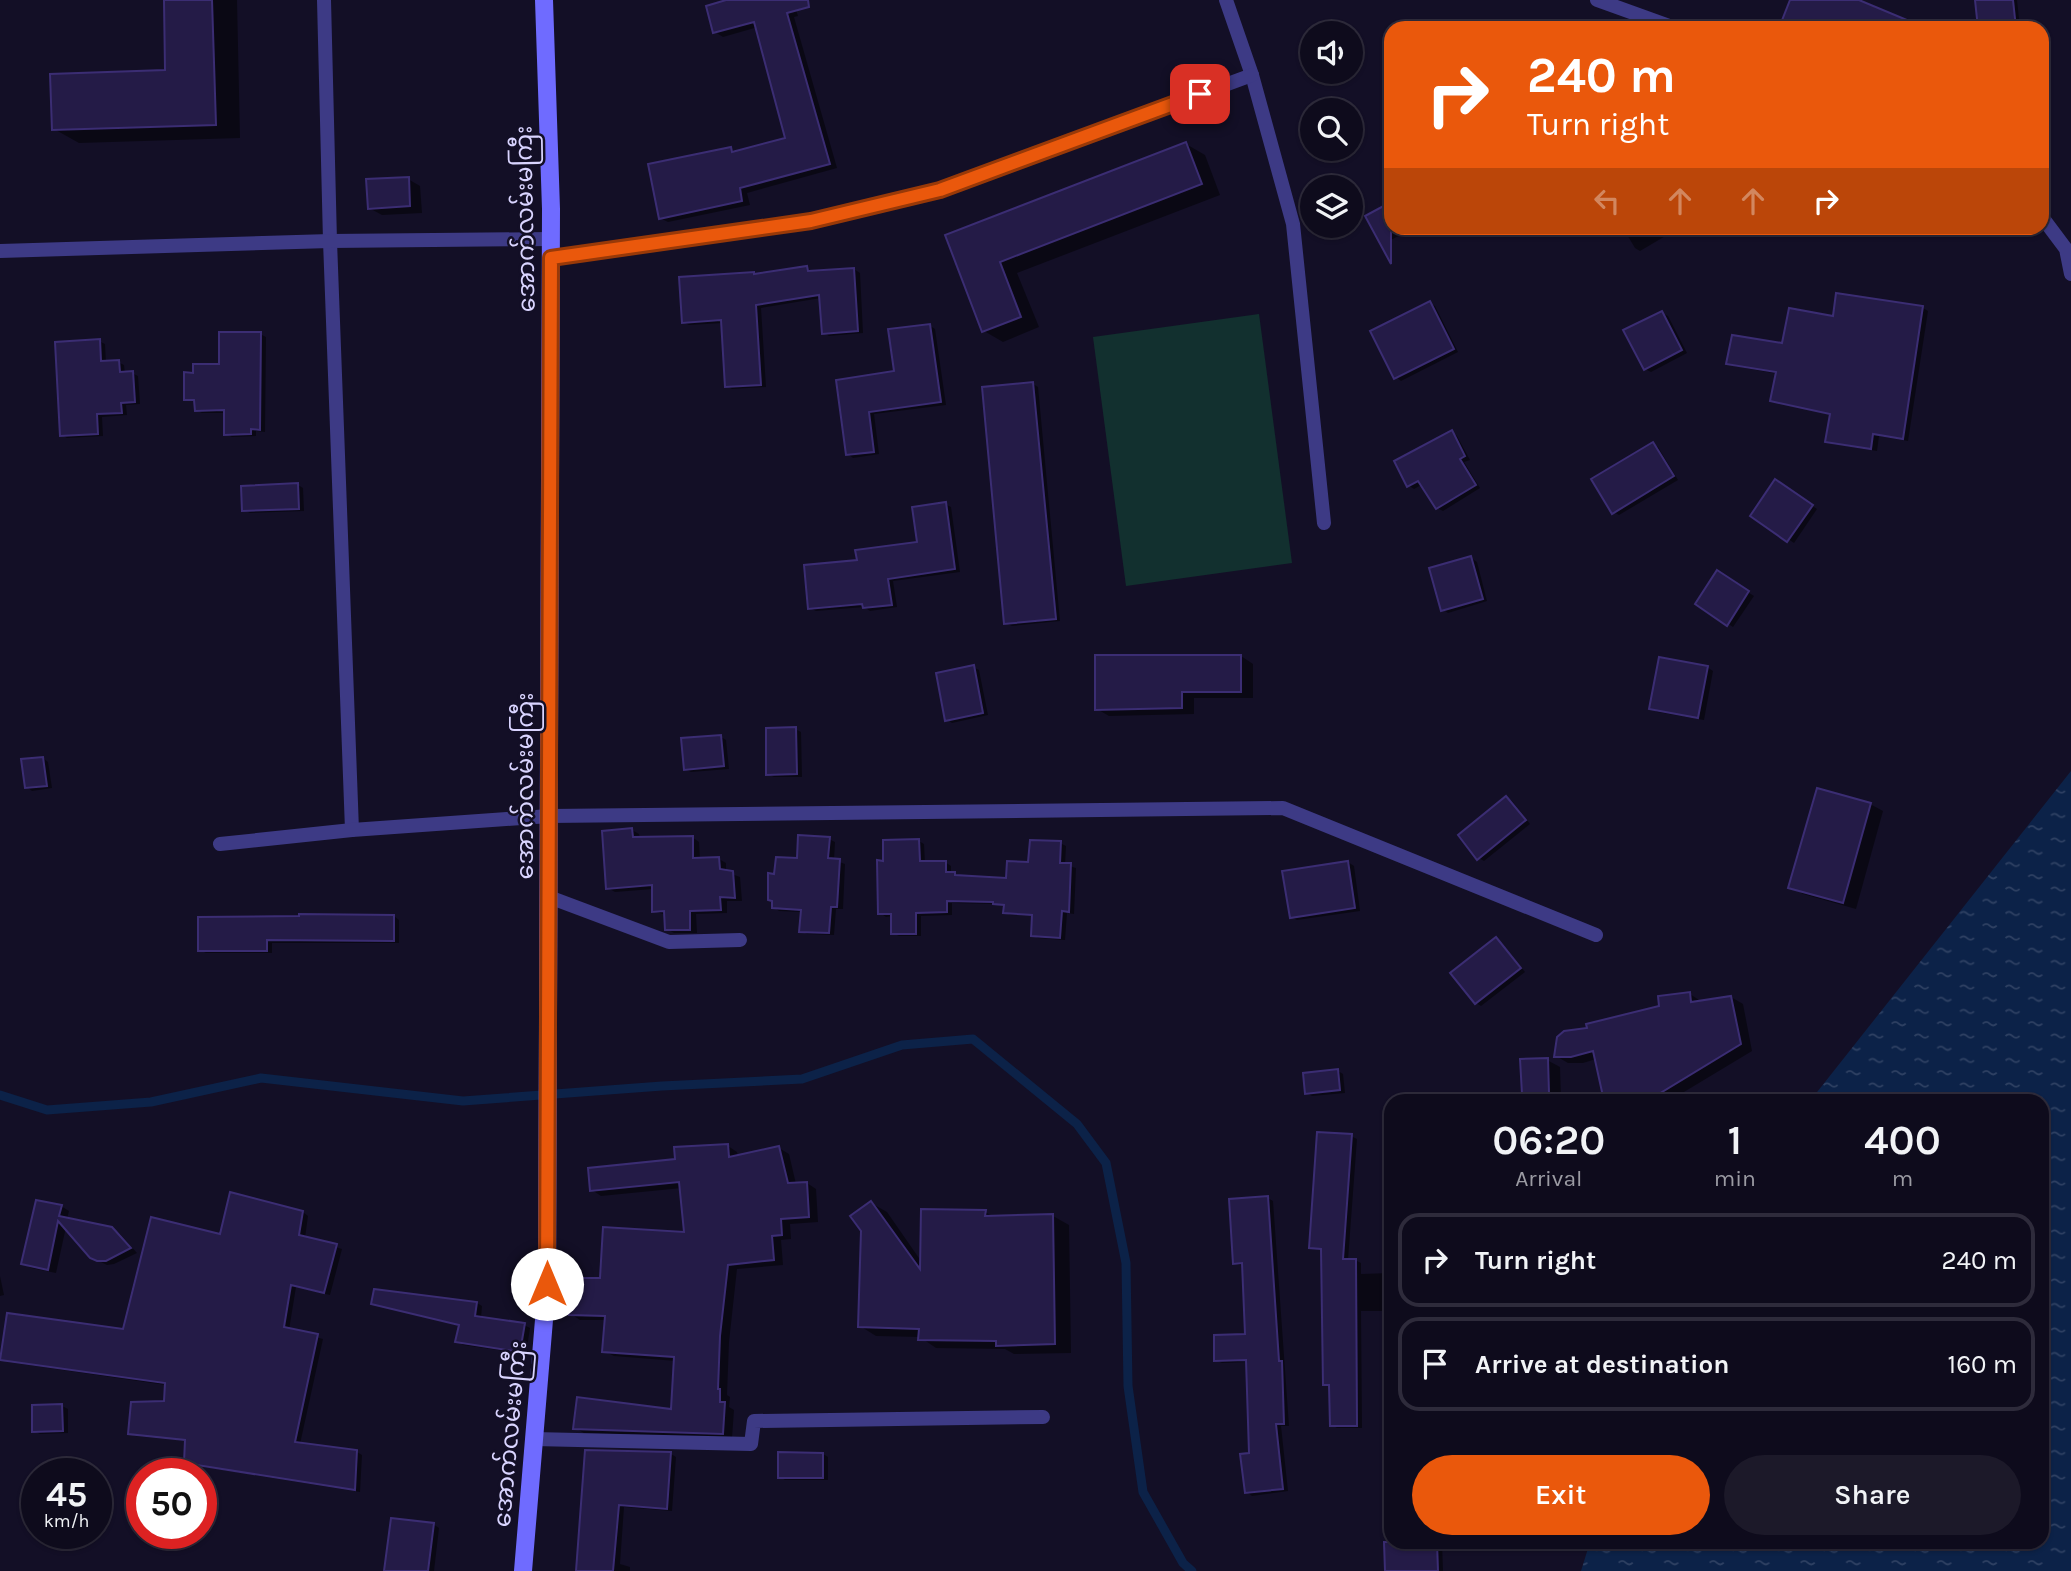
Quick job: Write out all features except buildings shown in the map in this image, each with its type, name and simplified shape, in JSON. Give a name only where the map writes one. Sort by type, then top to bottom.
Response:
[{"type":"main road","name":"အောက်လမ်းမကြီး","points":[[523,1571],[547,1284],[551,239],[544,0]]},
{"type":"lane","points":[[324,0],[330,241],[352,830]]},
{"type":"lane","points":[[1597,0],[1656,21]]},
{"type":"lane","points":[[1231,1],[1293,224],[1324,523]]},
{"type":"lane","points":[[551,258],[811,221],[940,190],[1252,75]]},
{"type":"lane","points":[[2049,226],[2066,249],[2071,274]]},
{"type":"lane","points":[[0,251],[330,241],[551,239]]},
{"type":"lane","points":[[220,844],[352,830],[549,816],[1283,808],[1597,935]]},
{"type":"lane","points":[[549,897],[669,942],[740,940]]},
{"type":"lane","points":[[534,1439],[751,1444],[754,1421],[1043,1417]]},
{"type":"green space","points":[[1259,314],[1292,563],[1126,586],[1093,337]]},
{"type":"water","points":[[2071,771],[2071,1571],[1581,1571],[1588,1549],[2049,1549],[2049,1094],[1816,1094]]},
{"type":"waterway","points":[[0,1095],[47,1110],[151,1102],[261,1078],[463,1101],[802,1079],[902,1045],[973,1039],[1077,1124],[1106,1163],[1126,1263],[1128,1386],[1143,1492],[1183,1563],[1192,1571]]},
{"type":"route","points":[[547,1284],[551,258],[811,221],[940,190],[1200,94]]}]
